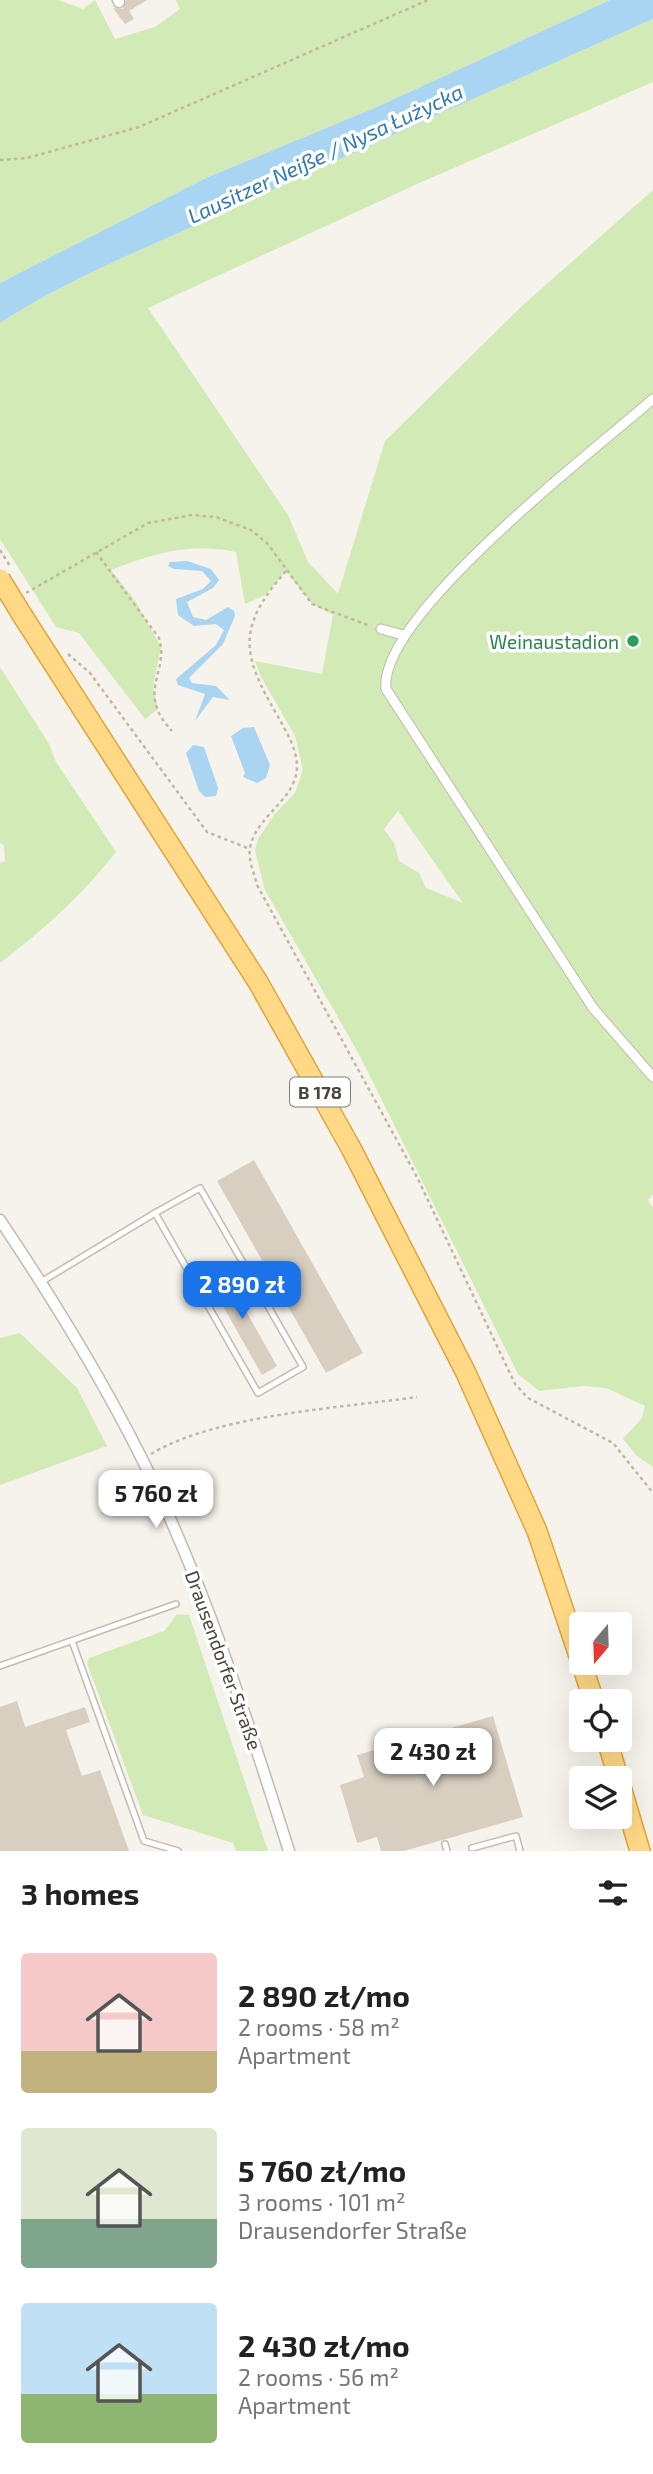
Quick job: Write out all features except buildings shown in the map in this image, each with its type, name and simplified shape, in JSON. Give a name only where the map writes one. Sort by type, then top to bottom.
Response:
[{"type":"highway","name":"B 178","points":[[0,579],[258,982],[352,1150],[433,1304],[477,1398],[537,1531],[569,1626]]},
{"type":"highway","points":[[611,1752],[640,1851]]},
{"type":"street","points":[[653,399],[447,583],[402,635],[384,675],[386,688],[593,1008],[653,1077]]},
{"type":"street","points":[[381,629],[402,635]]},
{"type":"street","name":"Drausendorfer Straße","points":[[0,1220],[41,1282],[142,1459],[204,1602],[289,1851]]},
{"type":"lane","points":[[41,1282],[155,1213],[200,1188],[303,1367],[258,1393],[155,1213]]},
{"type":"lane","points":[[0,1666],[177,1604]]},
{"type":"lane","points":[[72,1641],[144,1840],[178,1851]]},
{"type":"lane","points":[[472,1848],[516,1836],[520,1851]]},
{"type":"lane","points":[[445,1844],[447,1851]]},
{"type":"path","points":[[0,160],[27,158],[139,127],[428,0]]},
{"type":"path","points":[[34,588],[124,534],[157,520],[192,515],[216,517],[251,530],[267,543],[312,604],[333,615],[381,629]]},
{"type":"path","points":[[96,552],[159,638],[162,647],[153,686],[154,697],[164,723],[172,731]]},
{"type":"path","points":[[286,571],[265,595],[254,616],[249,654],[260,687],[289,736],[297,767],[291,788],[261,823],[250,849],[257,885],[417,1177],[515,1384],[528,1398],[613,1443],[653,1493]]},
{"type":"path","points":[[64,650],[90,673],[207,832],[250,849]]},
{"type":"path","points":[[142,1459],[176,1439],[235,1424],[417,1397]]},
{"type":"green space","points":[[0,0],[58,0],[83,9],[95,0],[115,39],[155,27],[180,9],[176,0],[610,0],[379,106],[206,178],[0,283]]},
{"type":"green space","points":[[653,19],[653,82],[417,184],[148,308],[288,515],[308,562],[338,594],[385,441],[523,305],[653,190],[653,1194],[648,1200],[653,1208],[653,1467],[637,1456],[623,1439],[642,1418],[645,1406],[606,1388],[584,1386],[539,1391],[518,1374],[360,1056],[265,890],[255,850],[258,839],[274,815],[295,793],[303,770],[295,736],[261,677],[255,661],[322,674],[333,615],[312,604],[286,571],[265,595],[245,604],[236,552],[204,548],[173,551],[111,570],[136,602],[161,647],[153,686],[158,709],[145,719],[79,633],[56,627],[0,539],[0,323],[109,264]],"holes":[[[398,811],[463,903],[426,888],[419,873],[399,861],[394,843],[384,829]]]},
{"type":"green space","points":[[0,667],[49,744],[56,762],[116,852],[62,911],[0,963],[0,863],[5,861],[4,845],[0,843]]},
{"type":"green space","points":[[20,1333],[77,1388],[107,1446],[0,1485],[0,1338]]},
{"type":"green space","points":[[177,1614],[189,1615],[268,1851],[236,1851],[233,1843],[143,1815],[87,1663],[89,1658],[164,1631]]},
{"type":"water","name":"Lausitzer Neiße / Nysa Łużycka","points":[[610,0],[653,0],[653,19],[109,264],[0,323],[0,283],[206,178],[379,106]]},
{"type":"water","points":[[187,561],[211,569],[219,580],[213,588],[187,602],[193,617],[206,620],[228,607],[234,611],[235,616],[223,644],[189,678],[192,683],[216,686],[230,700],[213,697],[195,721],[205,694],[178,685],[176,679],[216,645],[224,630],[216,624],[194,626],[178,615],[176,599],[203,589],[211,581],[202,571],[168,566],[170,562]]},
{"type":"water","points":[[254,727],[270,765],[266,778],[257,783],[243,777],[245,773],[231,736],[243,728]]},
{"type":"water","points":[[193,745],[204,747],[218,788],[216,796],[205,797],[199,791],[186,753]]},
{"type":"place","name":"Weinaustadion","points":[[633,641]]}]
